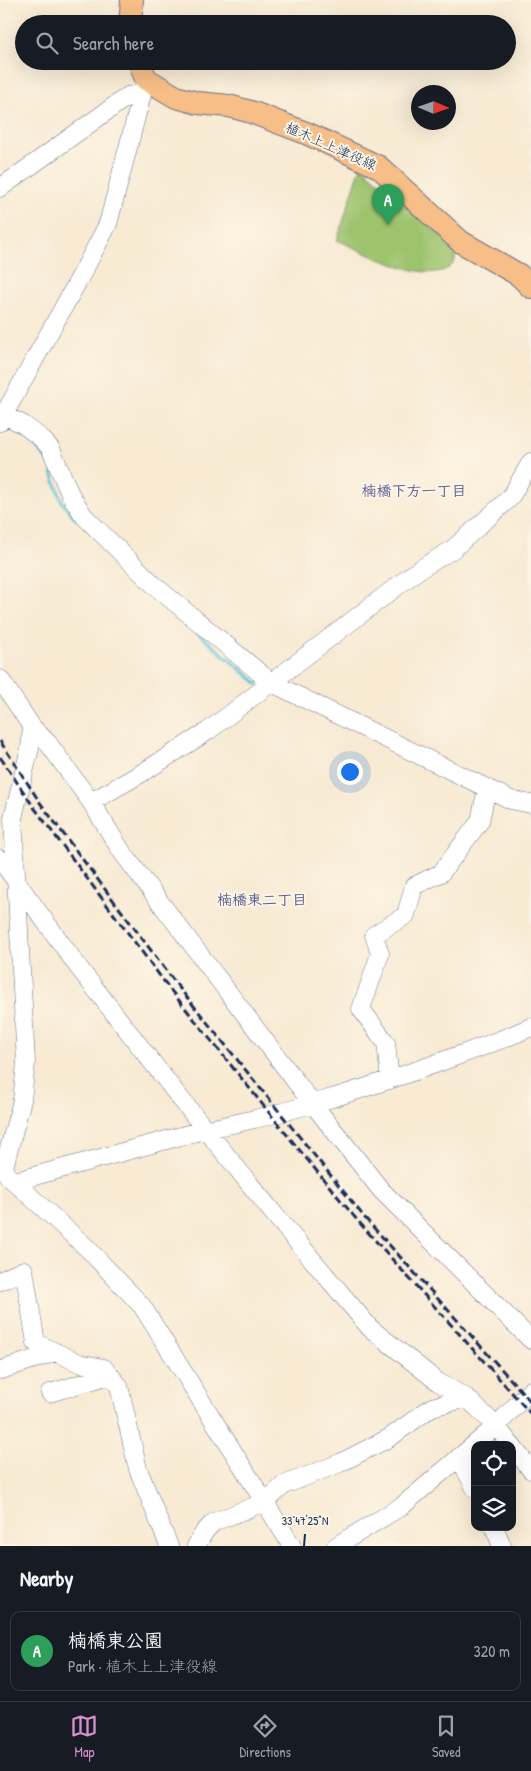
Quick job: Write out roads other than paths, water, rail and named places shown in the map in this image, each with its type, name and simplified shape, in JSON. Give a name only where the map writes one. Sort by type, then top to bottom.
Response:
[{"type":"main road","points":[[131,15],[132,0]]},
{"type":"main road","name":"植木上上津役線","points":[[142,78],[176,96],[198,103],[229,106],[252,112],[306,133],[380,167],[461,242],[519,275],[531,286]]},
{"type":"street","points":[[0,188],[128,96],[142,78]]},
{"type":"street","points":[[142,78],[108,224],[1,417],[24,425],[41,438],[51,449],[70,494],[84,516],[155,586],[272,682],[511,800],[531,804]]},
{"type":"street","points":[[91,802],[142,773],[208,731],[417,570],[452,549],[510,498],[531,462]]},
{"type":"street","points":[[0,679],[32,727],[48,744],[91,802],[122,852],[312,1103],[382,1190],[531,1340]]},
{"type":"street","points":[[5,1174],[22,1100],[26,1064],[13,818],[30,748],[32,727]]},
{"type":"street","points":[[390,1080],[386,1043],[361,1009],[380,954],[374,934],[406,915],[414,886],[441,873],[480,821],[487,788]]},
{"type":"street","points":[[0,859],[80,968],[207,1130],[278,1219],[370,1328],[438,1382],[467,1398],[496,1426],[508,1441]]},
{"type":"street","points":[[5,1174],[234,1124],[312,1103],[390,1080],[509,1037],[531,1026]]},
{"type":"street","points":[[5,1174],[87,1248],[142,1306],[292,1546]]},
{"type":"street","points":[[0,1281],[24,1270],[36,1343],[79,1363],[104,1368],[120,1386],[138,1469],[169,1546]]},
{"type":"street","points":[[0,1370],[56,1352]]},
{"type":"street","points":[[50,1393],[110,1375]]},
{"type":"street","points":[[336,1546],[402,1506],[496,1426],[531,1390]]},
{"type":"street","points":[[196,1546],[205,1531],[214,1522],[264,1502],[284,1484],[340,1463],[389,1438],[432,1407],[467,1398]]},
{"type":"street","points":[[516,1451],[531,1470]]},
{"type":"street","points":[[460,1456],[474,1486]]},
{"type":"street","points":[[496,1531],[502,1546]]},
{"type":"waterway","points":[[4,426],[17,431],[33,444],[47,460]]},
{"type":"waterway","points":[[52,473],[62,502],[76,520]]},
{"type":"waterway","points":[[194,630],[258,684]]},
{"type":"waterway","points":[[458,784],[479,795]]},
{"type":"waterway","points":[[491,801],[515,811],[531,813]]},
{"type":"railway","points":[[0,741],[41,804],[177,985],[365,1218],[531,1402]]},
{"type":"railway","points":[[0,757],[33,806],[169,988],[283,1130],[357,1220],[531,1414]]},
{"type":"place","name":"楠橋東公園","points":[[388,225]]},
{"type":"district","name":"楠橋下方一丁目","points":[[414,491]]},
{"type":"district","name":"楠橋東二丁目","points":[[262,900]]}]
